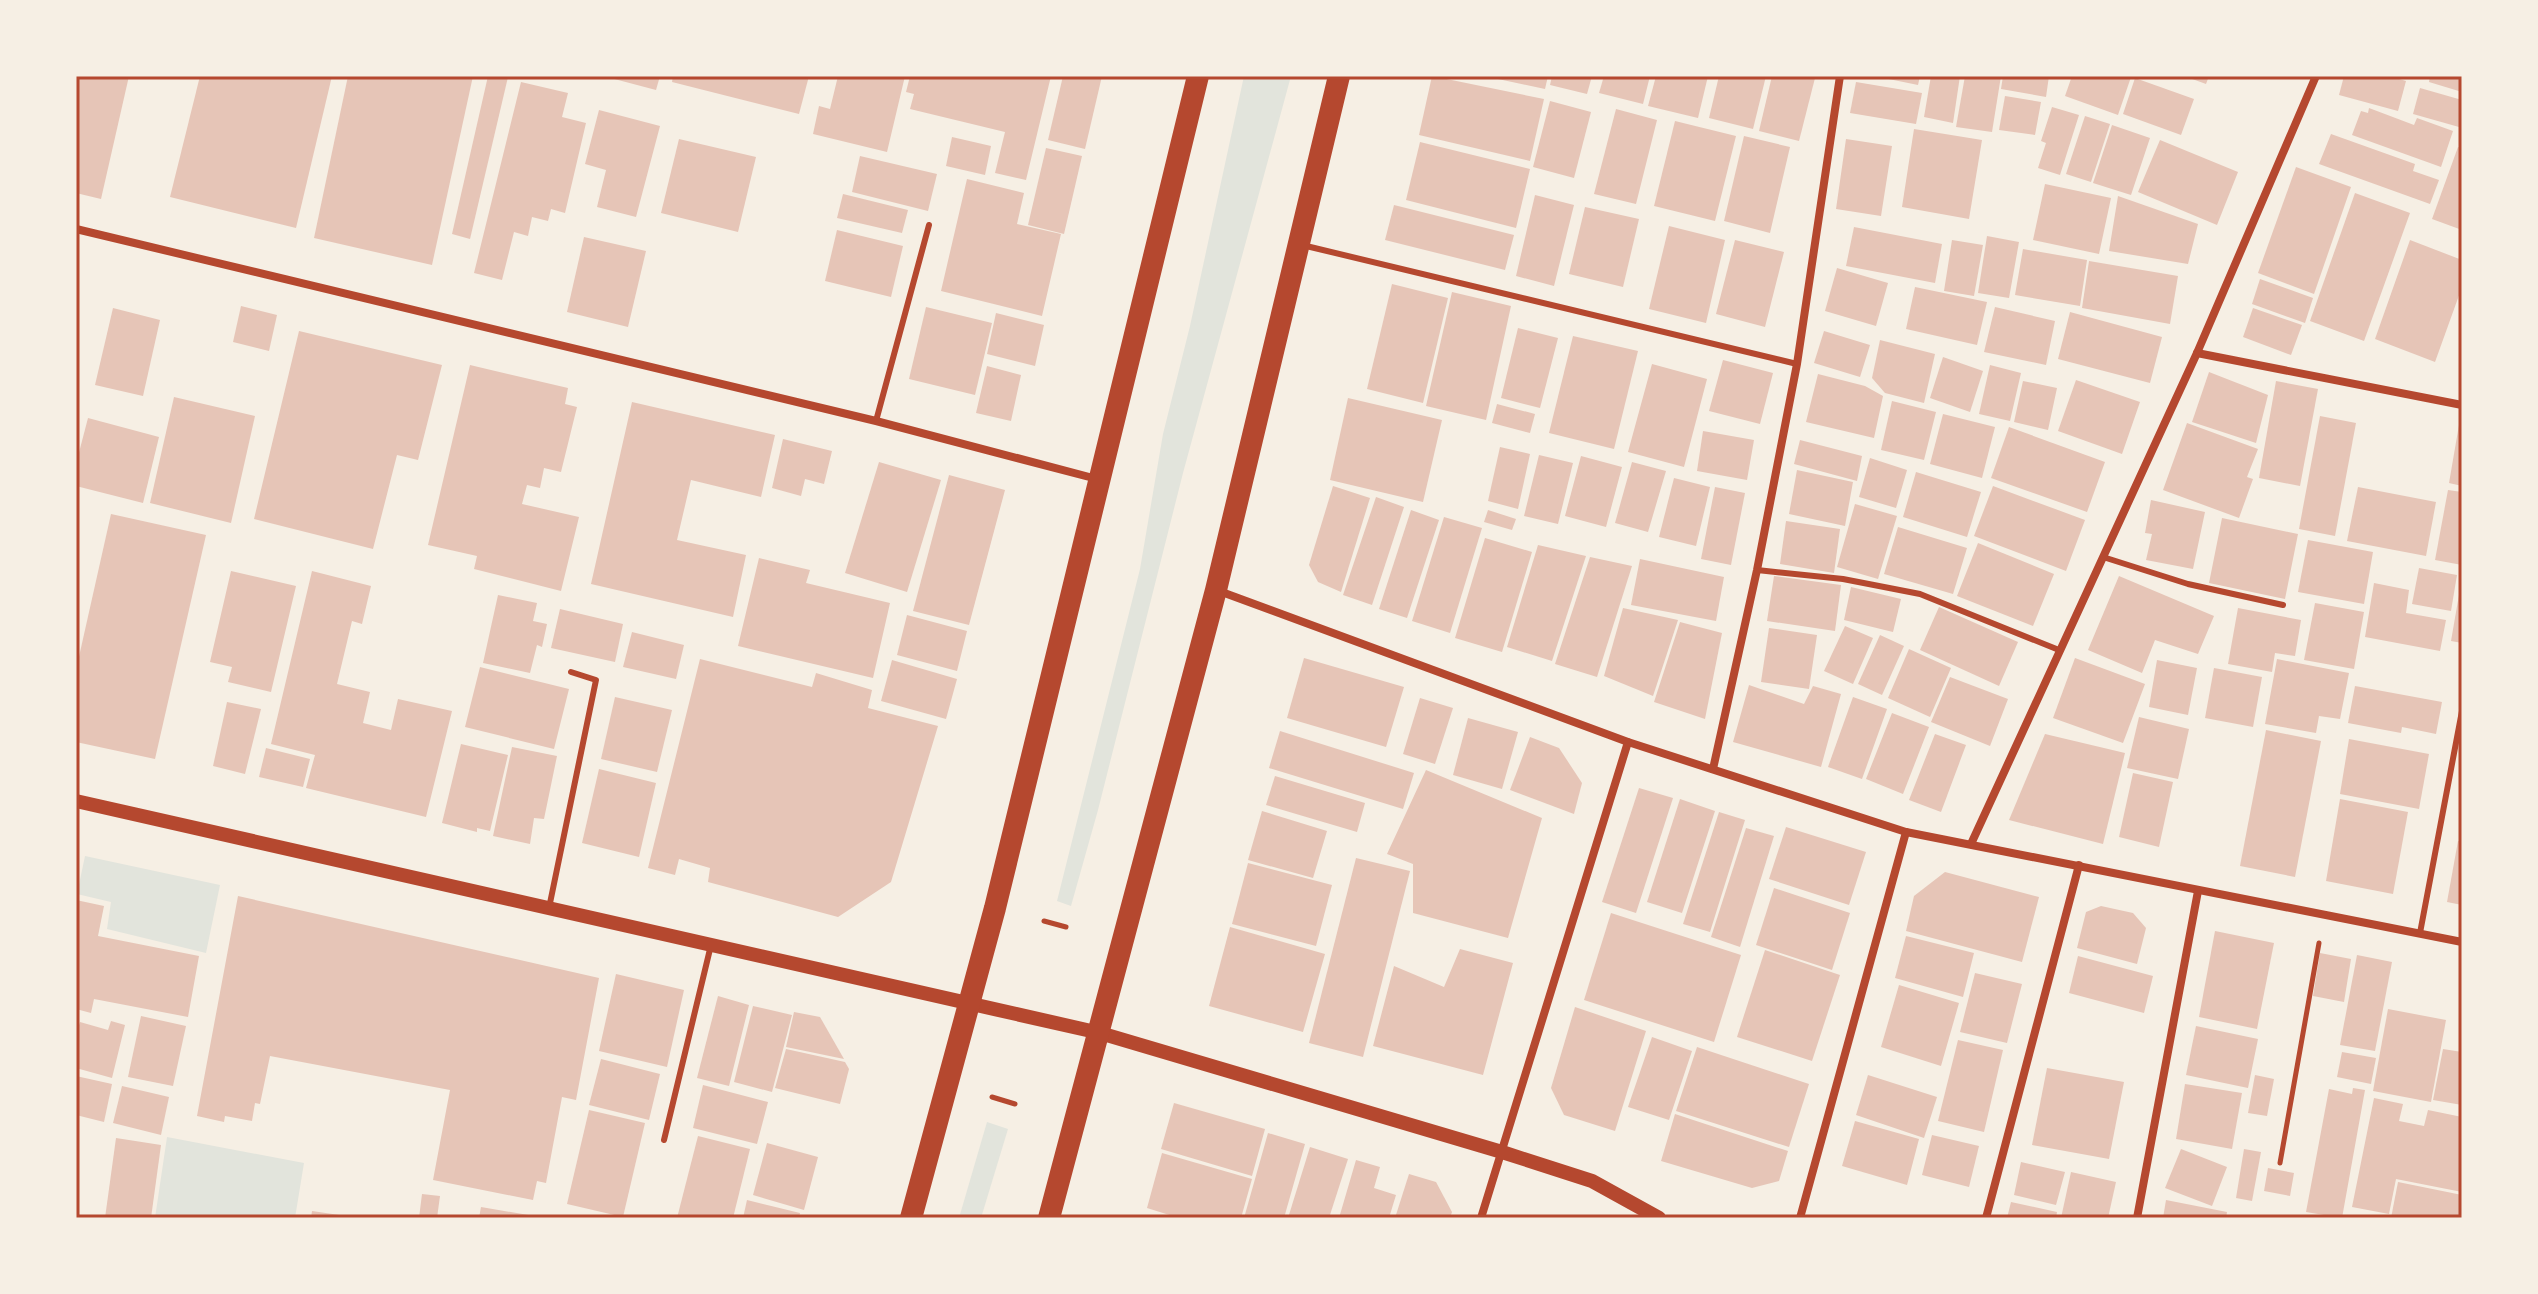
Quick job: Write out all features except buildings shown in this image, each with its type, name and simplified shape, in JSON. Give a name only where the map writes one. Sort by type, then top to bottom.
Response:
[{"type":"highway","points":[[911,1218],[970,1003],[1198,76]]},
{"type":"highway","points":[[1049,1218],[1216,590],[1339,76]]},
{"type":"street","points":[[1713,769],[1757,570],[1797,364],[1840,76]]},
{"type":"street","points":[[1971,844],[2197,353],[2316,76]]},
{"type":"street","points":[[76,229],[876,421],[1099,479]]},
{"type":"street","points":[[2197,353],[2462,405]]},
{"type":"street","points":[[1216,590],[1628,742],[1906,832],[2462,942]]},
{"type":"street","points":[[1481,1218],[1628,742]]},
{"type":"street","points":[[76,801],[1100,1033],[1592,1181],[1659,1218]]},
{"type":"street","points":[[1800,1218],[1906,832]]},
{"type":"street","points":[[1986,1218],[2079,865]]},
{"type":"street","points":[[2137,1218],[2198,891]]},
{"type":"lane","points":[[876,421],[929,225]]},
{"type":"lane","points":[[1298,244],[1797,364]]},
{"type":"lane","points":[[2103,557],[2188,584],[2283,605]]},
{"type":"lane","points":[[1757,570],[1843,579],[1920,594],[2059,650]]},
{"type":"lane","points":[[549,908],[596,680],[571,672]]},
{"type":"lane","points":[[2420,933],[2462,711]]},
{"type":"lane","points":[[664,1140],[711,945]]},
{"type":"path","points":[[2280,1163],[2324,915]]},
{"type":"path","points":[[1044,921],[1066,927]]},
{"type":"path","points":[[992,1097],[1015,1104]]},
{"type":"shaded area","points":[[1244,76],[1291,76],[1183,473],[1071,906],[1057,901],[1140,569],[1163,434],[1190,326]]},
{"type":"shaded area","points":[[85,856],[220,885],[206,953],[107,929],[111,902],[77,894]]},
{"type":"shaded area","points":[[987,1122],[1008,1129],[981,1218],[959,1218]]},
{"type":"shaded area","points":[[167,1137],[304,1163],[295,1218],[155,1218]]}]
